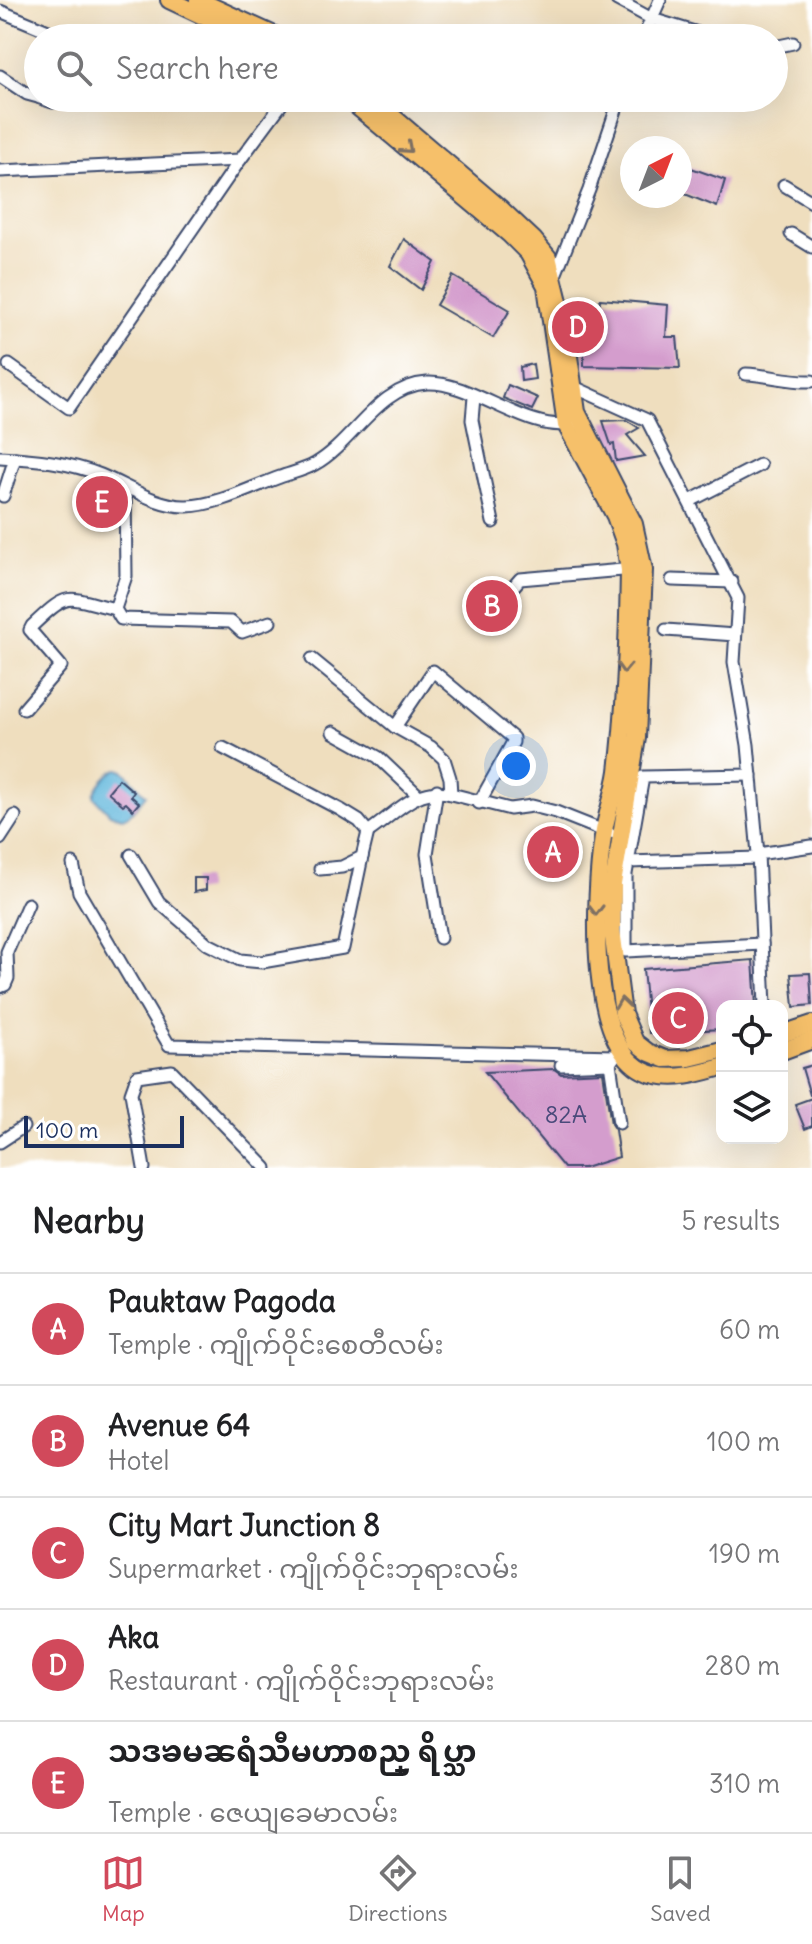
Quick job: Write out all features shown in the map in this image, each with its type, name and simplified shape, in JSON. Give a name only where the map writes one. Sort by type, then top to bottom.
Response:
[{"type":"main road","points":[[169,0],[220,24]]},
{"type":"main road","points":[[198,0],[250,24]]},
{"type":"main road","points":[[365,112],[534,240],[548,257],[573,422],[636,568],[631,698],[637,738],[632,776],[611,834],[595,907],[598,954],[615,1058],[654,1075],[692,1076],[716,1069]]},
{"type":"main road","points":[[386,112],[494,212]]},
{"type":"main road","points":[[550,282],[564,322],[573,422]]},
{"type":"main road","points":[[611,834],[612,930],[627,1028],[635,1042],[665,1059],[689,1058],[716,1051]]},
{"type":"main road","points":[[788,1032],[812,1024]]},
{"type":"main road","points":[[788,1049],[812,1040]]},
{"type":"street","points":[[617,0],[668,24]]},
{"type":"street","points":[[650,24],[660,0]]},
{"type":"street","points":[[0,11],[31,24]]},
{"type":"street","points":[[788,44],[793,43]]},
{"type":"street","points":[[0,76],[24,92]]},
{"type":"street","points":[[9,365],[69,408],[276,112]]},
{"type":"street","points":[[550,282],[589,190],[615,112]]},
{"type":"street","points":[[0,171],[240,160]]},
{"type":"street","points":[[784,185],[812,202]]},
{"type":"street","points":[[791,234],[812,247]]},
{"type":"street","points":[[746,374],[762,374],[784,381],[812,381]]},
{"type":"street","points":[[0,457],[51,460],[102,476],[167,503],[188,506],[219,499],[314,464],[336,448],[388,398],[410,386],[429,383],[542,422],[573,422]]},
{"type":"street","points":[[572,386],[647,420],[738,598],[734,662],[751,775],[765,1000]]},
{"type":"street","points":[[474,397],[472,420],[493,522]]},
{"type":"street","points":[[3,496],[15,458]]},
{"type":"street","points":[[690,501],[760,465]]},
{"type":"street","points":[[115,609],[126,576],[125,487]]},
{"type":"street","points":[[493,610],[520,579],[636,568]]},
{"type":"street","points":[[672,580],[732,582]]},
{"type":"street","points":[[24,709],[61,666],[30,630],[58,601],[66,598],[115,609],[121,619],[231,622],[242,632],[270,622]]},
{"type":"street","points":[[666,630],[735,635]]},
{"type":"street","points":[[312,659],[395,727],[431,747],[444,759],[451,794]]},
{"type":"street","points":[[395,727],[433,671],[513,738],[479,803]]},
{"type":"street","points":[[333,732],[378,757],[418,795]]},
{"type":"street","points":[[223,748],[341,810],[359,821],[368,832]]},
{"type":"street","points":[[751,775],[643,777],[628,862],[626,951],[762,944]]},
{"type":"street","points":[[131,855],[159,902],[208,944],[240,960],[262,962],[343,948],[368,832],[418,795],[437,790],[510,809],[532,806],[611,834]]},
{"type":"street","points":[[437,790],[427,854],[440,938]]},
{"type":"street","points":[[0,839],[15,816]]},
{"type":"street","points":[[628,862],[758,856],[812,846]]},
{"type":"street","points":[[320,869],[342,867],[362,857]]},
{"type":"street","points":[[73,864],[79,892],[169,1045],[615,1058]]},
{"type":"street","points":[[0,987],[5,985],[8,978],[7,952],[28,904]]},
{"type":"street","points":[[561,1065],[615,1058],[635,1042]]},
{"type":"street","points":[[615,1058],[619,1123]]},
{"type":"street","points":[[144,1168],[131,1093],[137,1076],[172,1071],[266,1168]]},
{"type":"street","points":[[0,1142],[23,1127]]},
{"type":"water","points":[[117,769],[123,770],[146,795],[123,818],[110,814],[94,797],[102,781]]},
{"type":"building","points":[[692,168],[725,180],[717,207],[692,197]]},
{"type":"building","points":[[404,239],[435,262],[421,290],[390,266]]},
{"type":"building","points":[[453,276],[510,310],[493,338],[436,305]]},
{"type":"building","points":[[600,299],[668,305],[666,337],[677,337],[680,368],[584,366],[584,334],[597,334]]},
{"type":"building","points":[[533,364],[535,379],[521,381],[520,367]]},
{"type":"building","points":[[508,385],[538,398],[532,410],[503,398]]},
{"type":"building","points":[[626,420],[639,428],[627,435],[645,456],[616,461],[614,444],[611,445],[603,421]]},
{"type":"building","points":[[119,779],[134,792],[131,796],[139,803],[133,810],[108,792]]},
{"type":"building","points":[[194,878],[206,878],[206,890],[194,892]]},
{"type":"building","points":[[753,960],[756,1000],[716,1000],[716,1029],[649,1033],[643,969]]},
{"type":"building","points":[[810,973],[812,1005],[794,1007],[791,974]]},
{"type":"building","points":[[812,1065],[812,1095],[810,1095],[802,1068]]},
{"type":"building","points":[[554,1069],[561,1074],[603,1072],[619,1157],[584,1168],[564,1168],[485,1072]]},
{"type":"building","points":[[812,1098],[812,1126],[805,1129],[795,1104]]},
{"type":"place","name":"Aka","points":[[578,327]]},
{"type":"place","name":"သဒၶမၼရံသီမဟာစည္ ရိပ္သာ","points":[[102,502]]},
{"type":"place","name":"Avenue 64","points":[[492,606]]},
{"type":"place","name":"Pauktaw Pagoda","points":[[553,852]]},
{"type":"place","name":"City Mart Junction 8","points":[[678,1018]]}]
